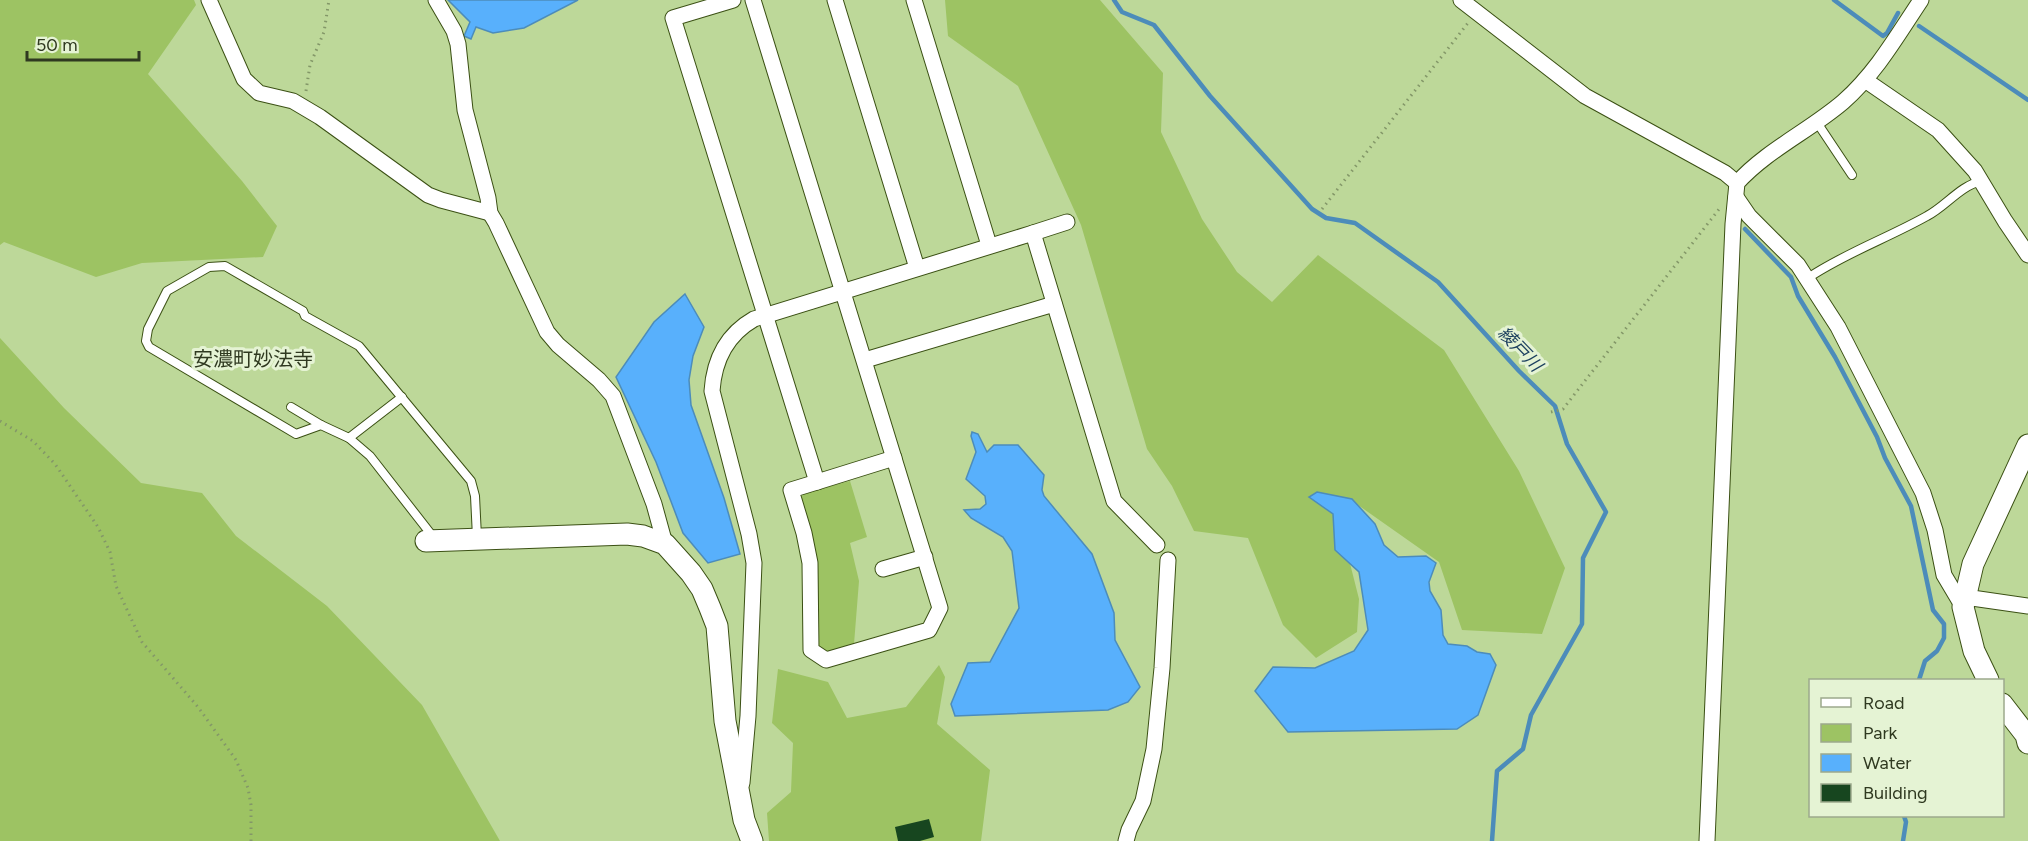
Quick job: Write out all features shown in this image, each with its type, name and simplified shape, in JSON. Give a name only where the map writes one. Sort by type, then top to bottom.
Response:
[{"type":"street","points":[[209,0],[244,79],[259,93],[293,101],[320,117],[428,195],[441,201],[490,213]]},
{"type":"street","points":[[436,0],[450,23],[458,44],[465,111],[490,213],[547,332],[613,396],[654,504],[665,544]]},
{"type":"street","points":[[733,0],[705,4],[673,18],[817,482]]},
{"type":"street","points":[[753,0],[865,360],[940,608],[929,630],[826,660],[811,650],[810,563],[791,490],[894,458]]},
{"type":"street","points":[[835,0],[917,268]]},
{"type":"street","points":[[914,0],[989,245]]},
{"type":"street","points":[[1461,0],[1585,96],[1725,173],[1749,216],[1798,265],[1838,327],[1923,493],[1935,530],[1944,574],[1964,602],[1974,651],[1987,679]]},
{"type":"street","points":[[1707,841],[1732,235],[1736,190],[1762,159],[1841,104],[1865,80],[1881,61],[1921,0]]},
{"type":"street","points":[[1865,80],[1938,130],[1976,171],[2028,255]]},
{"type":"street","points":[[741,798],[748,716],[754,563],[749,534],[712,391],[714,370],[724,347],[744,325],[764,314],[1067,222]]},
{"type":"street","points":[[1033,233],[1114,501],[1157,545]]},
{"type":"street","points":[[865,360],[1054,304]]},
{"type":"street","points":[[1964,602],[1973,564],[2028,445]]},
{"type":"street","points":[[431,541],[627,534],[643,536],[665,544],[680,558],[702,589],[717,626],[724,722],[744,820],[752,841]]},
{"type":"street","points":[[883,569],[925,557]]},
{"type":"street","points":[[1126,841],[1143,801],[1154,749],[1162,668],[1168,561]]},
{"type":"street","points":[[1964,602],[2028,606]]},
{"type":"street","points":[[2004,707],[2026,735],[2028,743]]},
{"type":"lane","points":[[1816,121],[1852,175]]},
{"type":"lane","points":[[1808,278],[1891,233],[1928,216],[1972,183],[1981,181]]},
{"type":"lane","points":[[321,425],[296,434],[149,347],[146,341],[148,329],[166,291],[209,267],[225,266],[303,311],[305,316],[353,341],[366,353],[471,481],[475,496],[477,539]]},
{"type":"lane","points":[[349,438],[402,397]]},
{"type":"lane","points":[[291,407],[349,438],[370,456],[431,541]]},
{"type":"path","points":[[304,108],[310,65],[324,32],[329,0]]},
{"type":"path","points":[[1322,209],[1476,12]]},
{"type":"path","points":[[1551,412],[1563,409],[1736,190]]},
{"type":"path","points":[[0,421],[33,441],[56,464],[98,527],[110,552],[116,586],[142,642],[198,707],[236,760],[248,788],[251,805],[251,841]]},
{"type":"green space","points":[[0,0],[194,0],[196,5],[148,74],[242,181],[277,226],[263,257],[142,263],[96,277],[4,242],[0,245]]},
{"type":"green space","points":[[945,0],[1100,0],[1163,73],[1161,132],[1202,219],[1237,272],[1272,302],[1318,255],[1444,350],[1519,471],[1565,568],[1542,634],[1462,630],[1439,562],[1358,505],[1339,520],[1359,599],[1357,632],[1316,658],[1283,625],[1248,538],[1194,531],[1172,486],[1147,449],[1081,225],[1018,86],[948,36]]},
{"type":"green space","points":[[0,338],[64,408],[141,483],[202,493],[236,536],[327,606],[422,705],[500,841],[0,841]]},
{"type":"green space","points":[[850,481],[867,537],[850,543],[859,581],[854,644],[828,653],[818,647],[816,559],[811,528],[801,498],[804,493]]},
{"type":"green space","points":[[939,665],[945,677],[937,724],[990,770],[981,841],[769,841],[767,813],[791,792],[793,743],[772,723],[778,669],[828,682],[847,718],[906,707]]},
{"type":"water","points":[[448,0],[578,0],[524,28],[493,33],[476,27],[471,39],[464,36],[470,22]]},
{"type":"water","points":[[685,294],[704,327],[693,356],[689,380],[691,405],[724,498],[740,554],[708,563],[683,533],[656,462],[616,377],[654,322]]},
{"type":"water","points":[[972,432],[978,434],[987,452],[994,445],[1018,445],[1044,475],[1042,490],[1044,496],[1092,554],[1114,613],[1115,640],[1140,687],[1128,702],[1108,710],[955,716],[951,704],[968,663],[990,662],[1019,608],[1012,551],[1003,537],[971,518],[964,510],[980,509],[986,504],[985,496],[966,479],[976,452]]},
{"type":"water","points":[[1317,492],[1352,499],[1375,524],[1384,545],[1398,557],[1426,556],[1436,563],[1429,582],[1430,591],[1441,610],[1443,635],[1448,644],[1467,646],[1477,652],[1490,654],[1496,665],[1478,715],[1457,729],[1288,732],[1255,691],[1273,667],[1315,668],[1354,651],[1368,630],[1359,572],[1335,550],[1333,514],[1309,497]]},
{"type":"building","points":[[929,819],[934,837],[920,841],[898,841],[895,827]]},
{"type":"waterway","name":"綾戸川","points":[[1114,0],[1122,12],[1154,25],[1210,96],[1312,209],[1326,218],[1355,223],[1438,282],[1519,371],[1555,406],[1567,444],[1606,512],[1583,558],[1582,624],[1531,715],[1523,749],[1497,771],[1492,841]]},
{"type":"waterway","points":[[1834,0],[1883,36],[1898,13]]},
{"type":"waterway","points":[[1919,26],[2028,100]]},
{"type":"waterway","points":[[1745,229],[1791,277],[1798,296],[1835,357],[1911,506],[1933,610],[1944,624],[1944,638],[1937,651],[1925,661],[1919,679]]},
{"type":"waterway","points":[[1903,841],[1906,822],[1904,817]]},
{"type":"district","name":"安濃町妙法寺","points":[[253,359]]}]
